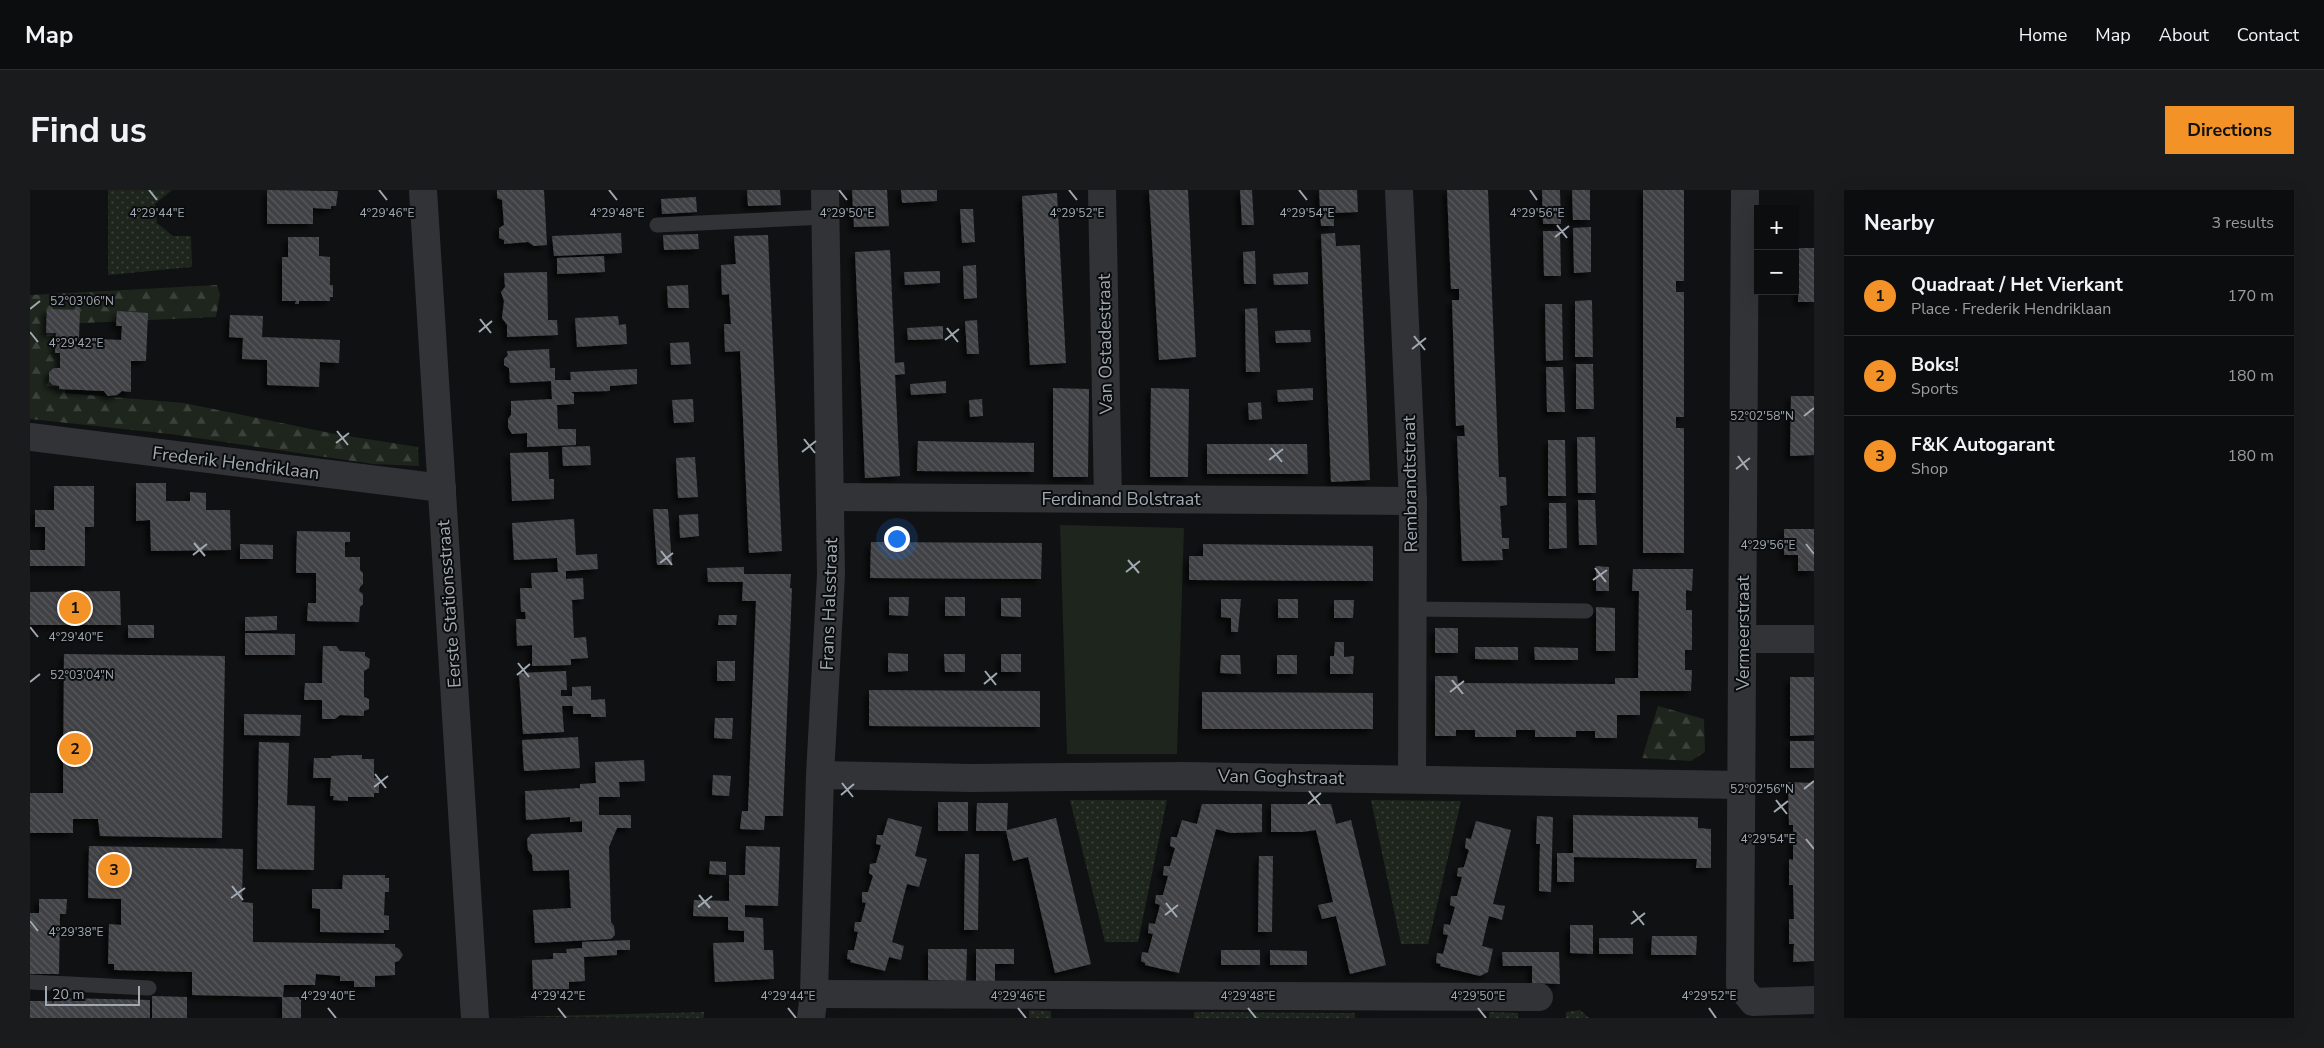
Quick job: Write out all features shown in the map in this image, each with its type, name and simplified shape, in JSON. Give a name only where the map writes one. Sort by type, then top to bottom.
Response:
[{"type":"street","name":"Eerste Stationsstraat","points":[[423,190],[475,1018]]},
{"type":"street","name":"Van Ostadestraat","points":[[1102,190],[1108,499]]},
{"type":"street","name":"Rembrandtstraat","points":[[1399,190],[1412,501],[1412,779]]},
{"type":"street","name":"Vermeerstraat","points":[[1745,190],[1740,986],[1753,1002],[1814,1000]]},
{"type":"street","name":"Frans Halsstraat","points":[[812,1006],[820,775],[829,638],[830,497],[825,203]]},
{"type":"street","name":"Frederik Hendriklaan","points":[[30,437],[442,488]]},
{"type":"street","name":"Ferdinand Bolstraat","points":[[830,497],[1412,501]]},
{"type":"street","points":[[1743,639],[1814,639]]},
{"type":"street","name":"Van Goghstraat","points":[[820,775],[963,778],[1183,776],[1742,785]]},
{"type":"street","points":[[812,1006],[1539,997]]},
{"type":"lane","points":[[657,225],[825,203]]},
{"type":"lane","points":[[1412,609],[1586,611]]},
{"type":"lane","points":[[30,982],[149,988]]},
{"type":"green space","points":[[108,190],[172,190],[155,204],[157,223],[173,236],[191,236],[192,267],[108,275]]},
{"type":"green space","points":[[217,285],[220,294],[216,317],[61,324],[65,393],[184,403],[335,434],[418,447],[419,466],[373,464],[170,434],[30,419],[30,295]]},
{"type":"green space","points":[[1060,525],[1184,528],[1177,754],[1067,754]]},
{"type":"green space","points":[[1658,706],[1704,719],[1705,752],[1691,761],[1642,758]]},
{"type":"green space","points":[[1070,800],[1167,800],[1138,942],[1105,942]]},
{"type":"green space","points":[[1371,800],[1461,801],[1428,944],[1401,944]]},
{"type":"green space","points":[[1029,1010],[1051,1011],[1051,1018],[1029,1018]]},
{"type":"green space","points":[[1580,1010],[1589,1018],[1566,1018],[1566,1012]]},
{"type":"green space","points":[[704,1012],[704,1018],[510,1017]]},
{"type":"green space","points":[[1194,1012],[1355,1013],[1355,1018],[1194,1018]]},
{"type":"green space","points":[[1489,1012],[1518,1013],[1518,1018],[1489,1018]]},
{"type":"building","points":[[267,190],[338,191],[336,206],[331,206],[331,209],[313,208],[313,224],[267,224]]},
{"type":"building","points":[[497,190],[544,190],[547,245],[534,246],[528,242],[504,244],[504,240],[499,238],[499,228],[504,225],[502,200],[497,198]]},
{"type":"building","points":[[747,190],[780,190],[781,205],[748,206]]},
{"type":"building","points":[[852,190],[887,190],[889,226],[854,227]]},
{"type":"building","points":[[901,190],[937,190],[937,201],[902,203]]},
{"type":"building","points":[[1149,190],[1188,190],[1196,357],[1159,360]]},
{"type":"building","points":[[1240,190],[1252,190],[1254,225],[1242,225]]},
{"type":"building","points":[[1319,190],[1357,190],[1358,212],[1334,213],[1334,226],[1321,226]]},
{"type":"building","points":[[1447,190],[1488,190],[1499,477],[1506,477],[1507,505],[1500,506],[1502,538],[1509,538],[1509,549],[1502,549],[1503,560],[1462,561],[1457,436],[1465,436],[1464,425],[1456,426],[1452,300],[1459,300],[1459,289],[1451,289]]},
{"type":"building","points":[[1542,190],[1560,190],[1561,224],[1543,224]]},
{"type":"building","points":[[1572,190],[1590,190],[1590,220],[1573,220]]},
{"type":"building","points":[[1643,190],[1684,190],[1684,281],[1676,281],[1676,292],[1684,292],[1684,417],[1676,417],[1676,428],[1684,428],[1684,553],[1643,553]]},
{"type":"building","points":[[1057,193],[1066,363],[1030,365],[1022,196]]},
{"type":"building","points":[[696,197],[697,212],[662,214],[661,199]]},
{"type":"building","points":[[960,209],[973,209],[975,242],[962,243]]},
{"type":"building","points":[[1591,227],[1591,272],[1574,273],[1573,228]]},
{"type":"building","points":[[1543,231],[1560,231],[1561,276],[1544,276]]},
{"type":"building","points":[[621,233],[622,253],[554,256],[552,236]]},
{"type":"building","points":[[1335,233],[1336,246],[1360,245],[1370,480],[1331,482],[1321,234]]},
{"type":"building","points":[[698,234],[699,249],[664,250],[663,235]]},
{"type":"building","points":[[768,235],[782,551],[749,553],[740,351],[725,352],[724,324],[731,324],[729,294],[722,295],[721,265],[736,264],[734,236]]},
{"type":"building","points":[[288,237],[319,237],[319,256],[330,257],[330,285],[333,285],[333,297],[330,297],[330,301],[299,301],[299,304],[295,304],[296,301],[282,301],[282,257],[288,257]]},
{"type":"building","points":[[1799,248],[1814,248],[1814,302],[1798,302]]},
{"type":"building","points":[[890,250],[895,363],[904,362],[905,374],[895,375],[900,476],[865,478],[855,252]]},
{"type":"building","points":[[1255,251],[1256,284],[1244,284],[1243,252]]},
{"type":"building","points":[[604,256],[605,272],[557,274],[557,258]]},
{"type":"building","points":[[976,265],[977,298],[964,299],[963,266]]},
{"type":"building","points":[[940,271],[940,283],[905,285],[904,272]]},
{"type":"building","points":[[547,272],[548,320],[557,320],[558,335],[507,337],[507,325],[502,318],[504,301],[501,292],[505,287],[504,273]]},
{"type":"building","points":[[1308,272],[1308,284],[1274,285],[1273,274]]},
{"type":"building","points":[[688,285],[689,308],[668,308],[667,286]]},
{"type":"building","points":[[1592,300],[1593,357],[1575,357],[1575,301]]},
{"type":"building","points":[[1545,304],[1562,304],[1563,360],[1546,361]]},
{"type":"building","points":[[1257,308],[1260,372],[1246,372],[1245,309]]},
{"type":"building","points":[[47,309],[80,310],[79,338],[121,340],[122,326],[116,326],[117,311],[148,313],[146,361],[131,361],[131,392],[122,391],[117,395],[108,396],[104,391],[59,389],[59,386],[53,385],[49,381],[49,372],[54,368],[60,368],[60,353],[55,353],[56,333],[46,333]]},
{"type":"building","points":[[230,315],[263,316],[262,337],[340,340],[339,363],[320,362],[319,387],[267,385],[267,360],[242,359],[243,338],[229,337]]},
{"type":"building","points":[[618,316],[619,325],[626,324],[627,344],[577,347],[575,318]]},
{"type":"building","points":[[977,320],[979,354],[967,354],[965,321]]},
{"type":"building","points":[[943,326],[943,339],[908,340],[907,328]]},
{"type":"building","points":[[1310,330],[1311,342],[1276,343],[1275,331]]},
{"type":"building","points":[[689,342],[691,364],[671,365],[670,343]]},
{"type":"building","points":[[549,349],[550,368],[555,368],[555,380],[571,380],[570,372],[637,369],[637,384],[610,386],[610,391],[571,392],[574,394],[574,404],[557,405],[558,429],[576,429],[576,445],[527,447],[527,433],[512,434],[508,427],[508,419],[511,415],[511,401],[552,399],[551,381],[510,383],[509,368],[504,365],[504,359],[508,355],[507,351]]},
{"type":"building","points":[[1576,364],[1593,364],[1594,409],[1576,409]]},
{"type":"building","points":[[1546,367],[1563,367],[1565,412],[1547,412]]},
{"type":"building","points":[[946,381],[946,393],[911,395],[910,384]]},
{"type":"building","points":[[1053,388],[1089,389],[1088,477],[1053,477]]},
{"type":"building","points":[[1151,388],[1189,389],[1188,477],[1150,477]]},
{"type":"building","points":[[1313,388],[1313,400],[1278,402],[1277,390]]},
{"type":"building","points":[[1791,396],[1814,396],[1814,455],[1790,456]]},
{"type":"building","points":[[693,399],[694,422],[674,423],[672,400]]},
{"type":"building","points":[[982,399],[983,416],[970,417],[969,400]]},
{"type":"building","points":[[1261,402],[1262,419],[1249,420],[1248,403]]},
{"type":"building","points":[[1577,437],[1595,437],[1596,493],[1578,493]]},
{"type":"building","points":[[1548,440],[1565,440],[1566,496],[1548,496]]},
{"type":"building","points":[[918,441],[1034,443],[1034,472],[917,471]]},
{"type":"building","points":[[1207,444],[1307,444],[1308,474],[1207,474]]},
{"type":"building","points":[[590,446],[591,465],[563,466],[562,447]]},
{"type":"building","points":[[548,452],[549,479],[554,479],[554,499],[512,501],[510,453]]},
{"type":"building","points":[[695,457],[698,497],[678,498],[676,458]]},
{"type":"building","points":[[136,483],[166,483],[166,501],[190,501],[190,492],[206,493],[206,510],[230,510],[231,550],[151,551],[150,520],[136,521]]},
{"type":"building","points":[[54,486],[94,486],[94,527],[85,527],[85,566],[30,566],[30,550],[45,550],[45,527],[35,527],[35,510],[54,510]]},
{"type":"building","points":[[1578,500],[1595,500],[1597,545],[1579,545]]},
{"type":"building","points":[[1549,503],[1566,503],[1567,548],[1549,549]]},
{"type":"building","points":[[653,509],[668,509],[672,565],[657,565]]},
{"type":"building","points":[[698,514],[699,536],[680,538],[679,515]]},
{"type":"building","points":[[574,519],[576,555],[597,554],[598,569],[566,571],[566,579],[583,578],[584,599],[572,600],[574,638],[586,637],[588,658],[571,659],[571,665],[532,666],[532,645],[517,646],[516,619],[526,619],[525,612],[521,612],[520,588],[532,588],[531,573],[558,572],[557,558],[514,560],[512,523]]},
{"type":"building","points":[[1784,529],[1814,529],[1814,571],[1798,571],[1798,555],[1784,555]]},
{"type":"building","points":[[297,531],[350,532],[350,542],[345,542],[345,557],[360,557],[360,570],[363,573],[363,584],[359,591],[363,594],[363,604],[360,607],[359,622],[307,621],[308,603],[316,603],[316,573],[296,573]]},
{"type":"building","points":[[871,542],[1042,543],[1041,579],[870,578]]},
{"type":"building","points":[[240,544],[273,545],[273,559],[240,559]]},
{"type":"building","points":[[1203,544],[1373,546],[1373,581],[1189,580],[1189,556],[1203,556]]},
{"type":"building","points":[[1596,566],[1609,567],[1609,591],[1596,591]]},
{"type":"building","points":[[744,567],[744,574],[791,574],[783,816],[765,816],[764,830],[740,829],[742,811],[748,811],[756,601],[742,601],[743,582],[708,582],[707,568]]},
{"type":"building","points":[[1633,569],[1693,569],[1692,591],[1686,590],[1686,610],[1692,610],[1692,650],[1685,650],[1685,670],[1692,670],[1691,691],[1640,691],[1640,715],[1617,715],[1617,738],[1595,738],[1595,731],[1576,731],[1576,737],[1535,737],[1535,730],[1516,730],[1516,737],[1475,737],[1475,730],[1456,730],[1456,736],[1435,736],[1435,676],[1457,676],[1458,683],[1615,684],[1615,678],[1638,678],[1639,591],[1632,591]]},
{"type":"building","points":[[120,591],[121,625],[30,625],[30,592]]},
{"type":"building","points":[[889,597],[909,597],[908,616],[889,615]]},
{"type":"building","points":[[945,597],[965,597],[965,616],[945,616]]},
{"type":"building","points":[[1001,598],[1021,598],[1021,617],[1001,616]]},
{"type":"building","points":[[1221,599],[1241,599],[1238,632],[1231,632],[1231,618],[1221,617]]},
{"type":"building","points":[[1278,599],[1298,599],[1298,618],[1278,618]]},
{"type":"building","points":[[1334,600],[1354,600],[1353,618],[1334,618]]},
{"type":"building","points":[[1596,607],[1615,608],[1615,651],[1596,651]]},
{"type":"building","points":[[719,615],[737,615],[736,625],[718,625]]},
{"type":"building","points":[[277,616],[277,630],[245,631],[245,617]]},
{"type":"building","points":[[128,625],[154,625],[154,638],[128,638]]},
{"type":"building","points":[[1435,628],[1458,628],[1458,653],[1435,653]]},
{"type":"building","points":[[245,633],[295,634],[295,655],[245,655]]},
{"type":"building","points":[[1335,642],[1344,642],[1344,657],[1354,656],[1353,674],[1330,674],[1330,656],[1334,656]]},
{"type":"building","points":[[323,646],[336,646],[340,651],[365,652],[365,656],[370,659],[369,668],[364,671],[364,697],[369,699],[369,709],[364,711],[364,716],[340,715],[335,719],[322,719],[322,700],[304,700],[305,683],[322,683]]},
{"type":"building","points":[[1475,647],[1518,647],[1518,660],[1475,659]]},
{"type":"building","points":[[1534,647],[1578,648],[1578,660],[1535,660]]},
{"type":"building","points":[[888,653],[908,654],[908,671],[888,672]]},
{"type":"building","points":[[64,654],[225,656],[222,838],[100,836],[98,819],[73,819],[73,833],[30,833],[30,793],[63,793]]},
{"type":"building","points":[[944,654],[965,654],[965,672],[945,672]]},
{"type":"building","points":[[1001,654],[1021,654],[1021,672],[1001,672]]},
{"type":"building","points":[[1221,655],[1240,655],[1241,674],[1220,673]]},
{"type":"building","points":[[1277,655],[1297,655],[1297,674],[1277,674]]},
{"type":"building","points":[[717,661],[735,661],[735,681],[717,681]]},
{"type":"building","points":[[566,671],[567,690],[561,690],[561,696],[572,696],[572,687],[591,686],[591,700],[605,699],[606,717],[591,717],[591,714],[573,714],[573,706],[562,706],[564,732],[523,734],[519,673]]},
{"type":"building","points":[[1790,677],[1814,677],[1814,735],[1790,736]]},
{"type":"building","points":[[869,690],[1040,691],[1040,727],[869,726]]},
{"type":"building","points":[[1202,692],[1373,693],[1373,729],[1202,729]]},
{"type":"building","points":[[244,714],[301,715],[300,736],[244,735]]},
{"type":"building","points":[[715,718],[733,718],[732,739],[714,738]]},
{"type":"building","points":[[578,737],[580,768],[524,771],[522,740]]},
{"type":"building","points":[[1790,741],[1814,741],[1814,768],[1790,768]]},
{"type":"building","points":[[259,742],[289,743],[287,805],[315,806],[314,870],[257,869]]},
{"type":"building","points":[[362,755],[362,759],[374,759],[374,778],[379,778],[379,793],[374,793],[374,797],[348,797],[348,801],[333,800],[334,796],[330,796],[331,778],[313,778],[314,758],[331,758],[331,756]]},
{"type":"building","points":[[644,760],[645,781],[619,782],[620,797],[599,797],[599,815],[631,815],[631,828],[617,828],[609,847],[611,922],[614,926],[615,935],[611,939],[535,943],[533,910],[571,908],[569,870],[533,871],[532,855],[528,850],[527,839],[531,834],[582,832],[582,821],[570,822],[570,817],[526,820],[525,791],[580,788],[580,784],[596,783],[595,762]]},
{"type":"building","points":[[713,775],[731,776],[729,796],[712,795]]},
{"type":"building","points":[[1788,782],[1814,783],[1814,961],[1793,962],[1794,944],[1789,944],[1789,919],[1794,919],[1793,885],[1789,885],[1789,859],[1793,860],[1793,825],[1789,825]]},
{"type":"building","points":[[938,802],[968,802],[968,831],[938,831]]},
{"type":"building","points":[[977,803],[1008,803],[1007,830],[1056,818],[1091,964],[1055,973],[1028,857],[1013,861],[1006,831],[976,831]]},
{"type":"building","points":[[1202,804],[1262,804],[1262,832],[1231,833],[1216,829],[1179,973],[1145,965],[1141,961],[1142,952],[1148,953],[1153,934],[1148,933],[1149,923],[1155,924],[1160,905],[1155,903],[1156,895],[1163,895],[1168,876],[1163,875],[1164,866],[1170,866],[1175,848],[1170,846],[1171,837],[1177,837],[1182,820],[1197,824]]},
{"type":"building","points":[[1271,804],[1331,804],[1336,824],[1351,820],[1386,965],[1350,974],[1336,916],[1322,919],[1318,905],[1333,902],[1316,830],[1271,832]]},
{"type":"building","points":[[1573,815],[1698,817],[1698,828],[1711,829],[1711,868],[1696,868],[1697,859],[1574,857],[1574,882],[1557,882],[1557,853],[1573,853]]},
{"type":"building","points":[[1537,816],[1553,817],[1551,892],[1539,891],[1540,844],[1536,844]]},
{"type":"building","points":[[888,818],[922,827],[915,856],[927,859],[919,887],[907,884],[892,942],[904,946],[901,960],[889,957],[885,971],[850,962],[851,960],[847,959],[848,950],[854,950],[858,932],[854,931],[855,922],[861,922],[866,903],[862,902],[862,892],[868,892],[873,876],[869,873],[870,864],[876,863],[881,845],[876,844],[877,835],[883,835]]},
{"type":"building","points":[[1476,821],[1511,830],[1493,904],[1505,906],[1502,920],[1489,916],[1482,946],[1493,949],[1488,972],[1480,976],[1440,966],[1441,964],[1436,963],[1437,953],[1443,954],[1448,935],[1443,934],[1444,924],[1450,925],[1455,907],[1450,905],[1451,896],[1457,896],[1462,877],[1457,876],[1458,868],[1464,867],[1469,850],[1465,848],[1466,838],[1471,839]]},
{"type":"building","points":[[89,846],[243,849],[242,902],[253,903],[253,942],[395,944],[395,947],[403,955],[399,961],[395,962],[395,975],[375,976],[375,987],[354,987],[354,981],[340,981],[340,976],[316,974],[315,985],[284,985],[283,997],[192,995],[192,972],[114,970],[114,964],[108,964],[109,924],[121,925],[121,899],[88,898]]},
{"type":"building","points":[[746,846],[780,847],[778,906],[745,905],[745,917],[763,918],[764,950],[773,950],[774,979],[715,982],[713,943],[744,942],[744,931],[728,930],[728,917],[693,916],[694,900],[729,901],[729,875],[745,875]]},
{"type":"building","points":[[965,854],[979,854],[978,930],[964,930]]},
{"type":"building","points":[[1259,856],[1273,856],[1272,932],[1258,932]]},
{"type":"building","points":[[710,861],[726,862],[726,875],[709,874]]},
{"type":"building","points":[[343,875],[385,875],[385,878],[389,878],[389,892],[385,892],[384,915],[389,916],[389,930],[384,930],[384,933],[320,932],[320,909],[312,908],[312,889],[342,889]]},
{"type":"building","points":[[39,899],[67,899],[66,914],[60,914],[59,974],[30,974],[30,913],[39,913]]},
{"type":"building","points":[[1570,925],[1593,925],[1593,954],[1570,953]]},
{"type":"building","points":[[1652,936],[1697,936],[1696,955],[1651,955]]},
{"type":"building","points":[[1599,938],[1633,938],[1633,954],[1599,954]]},
{"type":"building","points":[[630,940],[630,950],[617,950],[617,955],[584,957],[585,981],[569,982],[569,989],[533,990],[532,960],[553,959],[553,953],[567,953],[566,949],[582,948],[582,942]]},
{"type":"building","points":[[928,949],[967,949],[966,981],[928,980]]},
{"type":"building","points":[[976,949],[1014,949],[1014,964],[995,964],[995,981],[976,981]]},
{"type":"building","points":[[1221,950],[1260,950],[1260,965],[1221,965]]},
{"type":"building","points":[[1270,950],[1307,951],[1307,965],[1270,965]]},
{"type":"building","points":[[1502,952],[1559,952],[1560,984],[1532,983],[1532,966],[1503,966]]},
{"type":"building","points":[[152,996],[187,997],[187,1018],[152,1018]]},
{"type":"building","points":[[282,997],[301,997],[301,1018],[282,1018]]},
{"type":"building","points":[[62,998],[150,1000],[150,1018],[30,1018],[30,1001],[62,1001]]},
{"type":"place","name":"Quadraat / Het Vierkant","points":[[75,608]]},
{"type":"place","name":"Boks!","points":[[75,749]]},
{"type":"place","name":"F&K Autogarant","points":[[114,870]]}]
